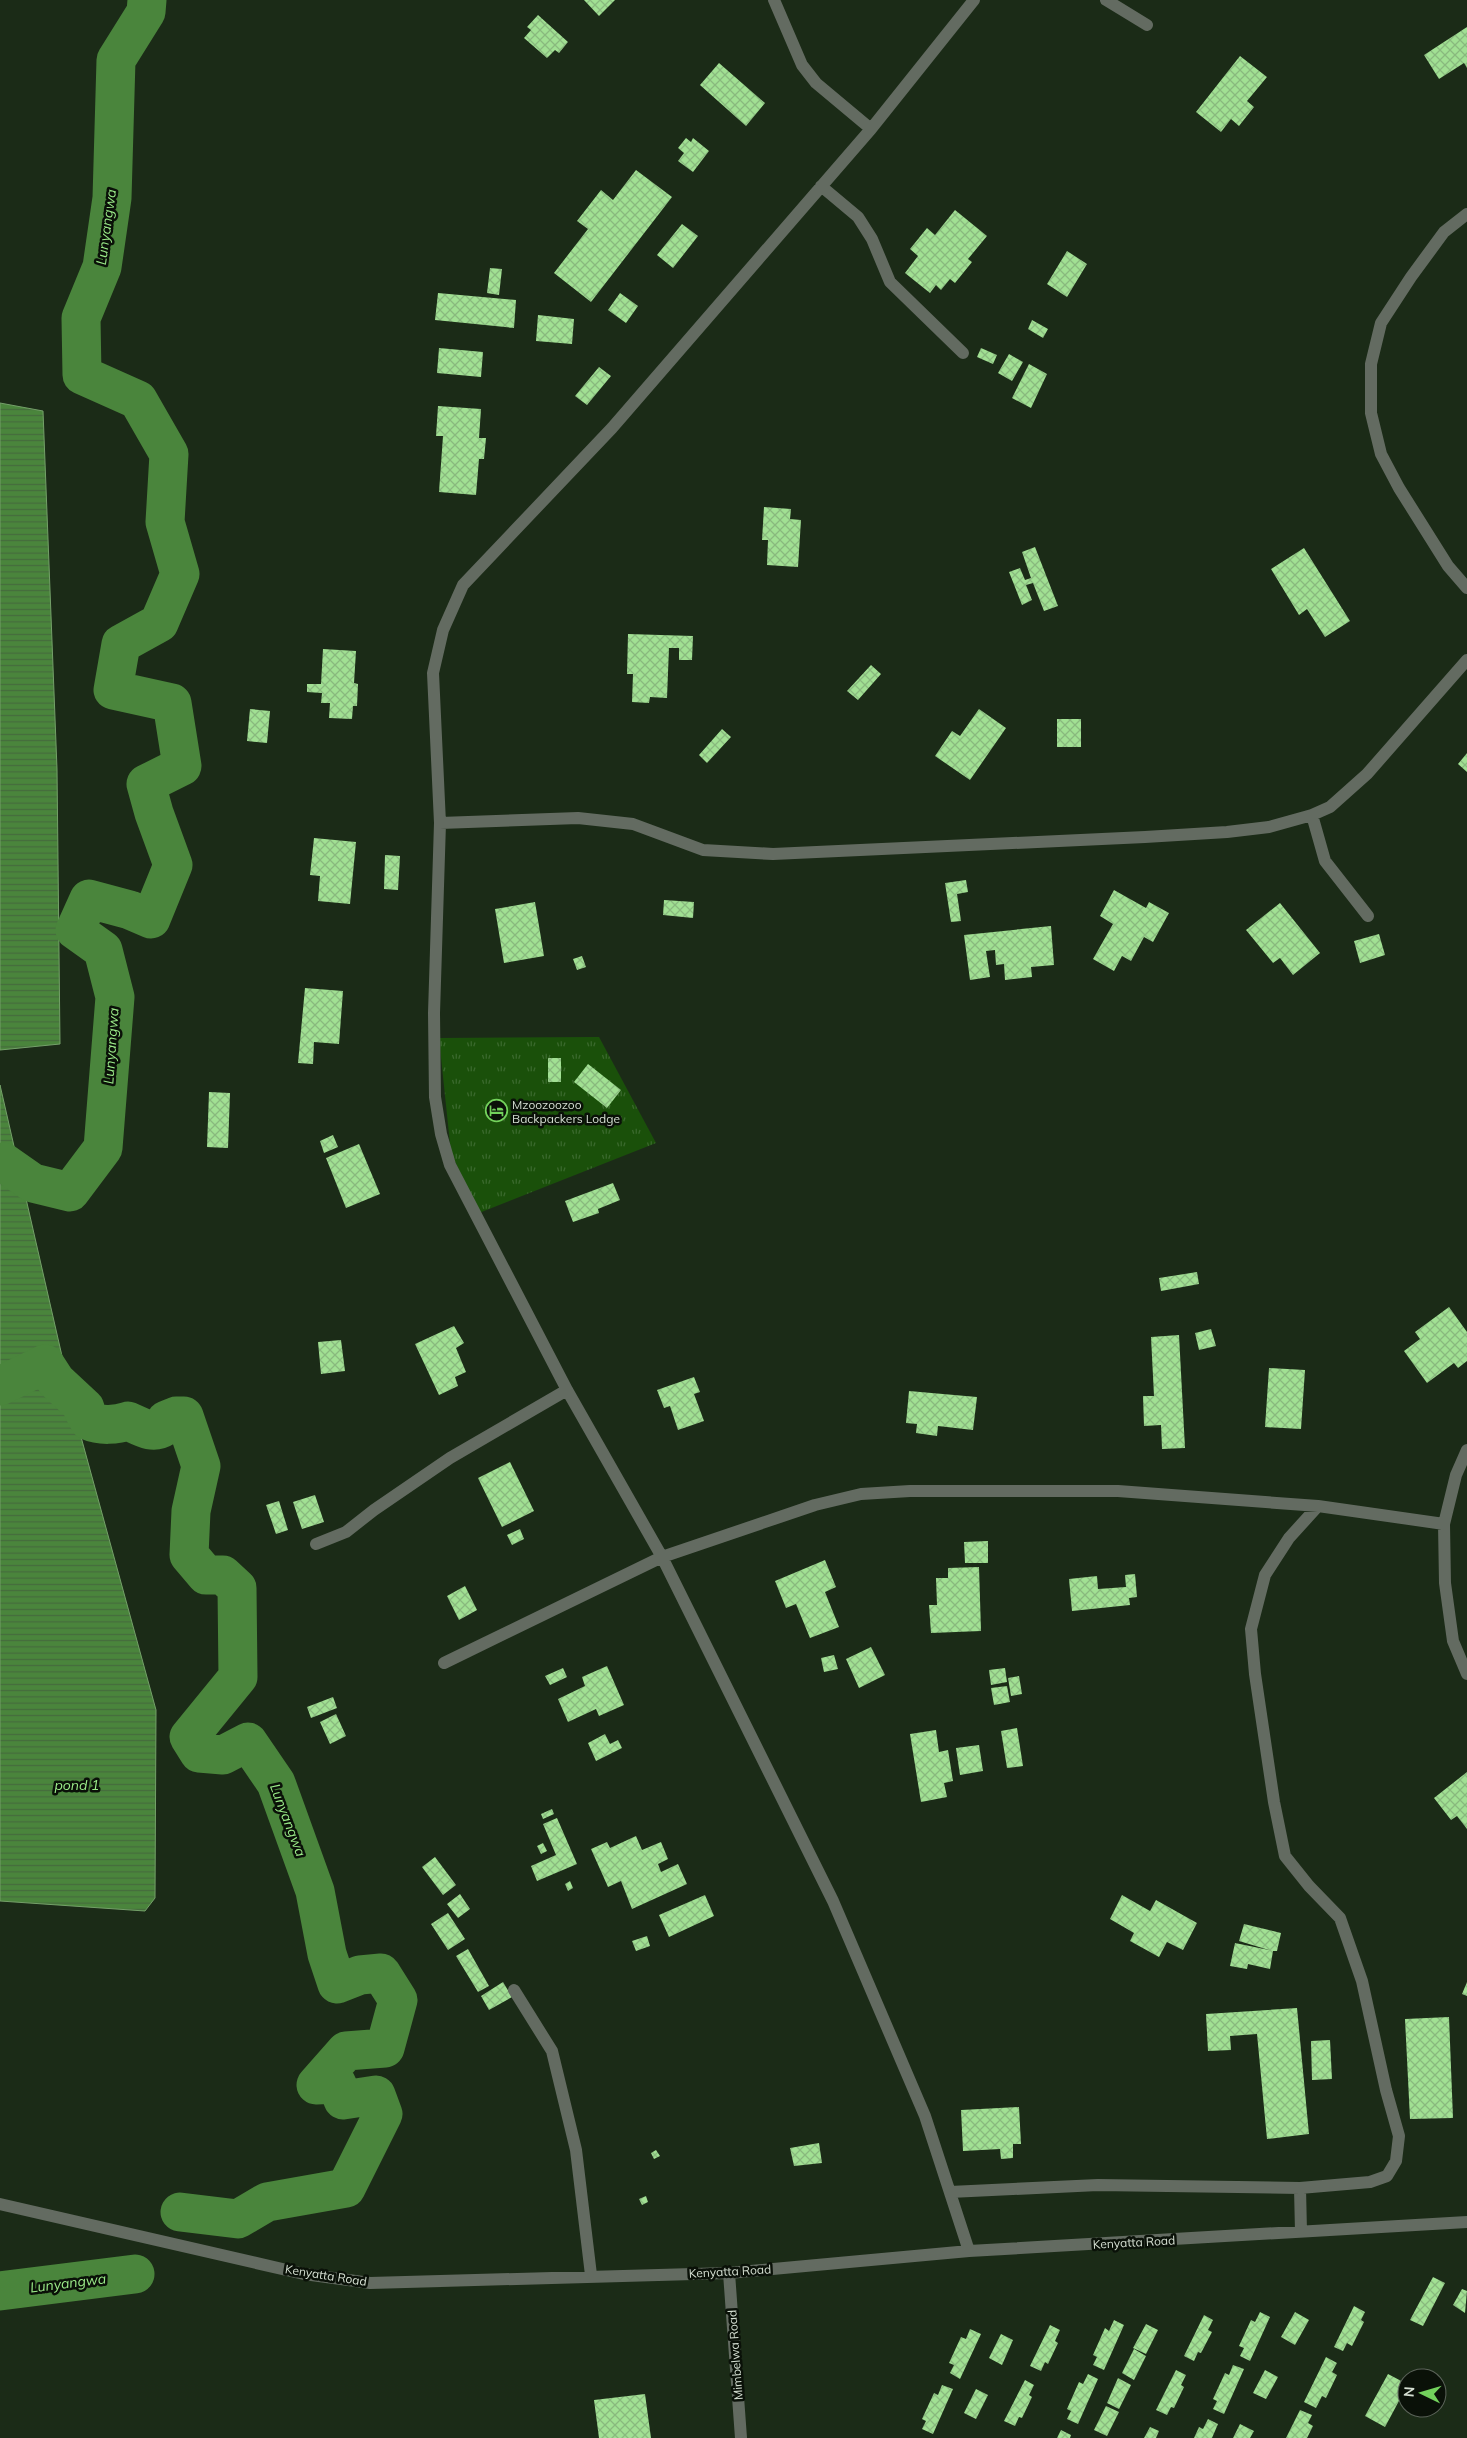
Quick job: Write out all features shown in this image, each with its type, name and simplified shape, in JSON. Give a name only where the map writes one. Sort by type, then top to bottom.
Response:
[{"type":"street","points":[[774,0],[802,65],[816,83],[872,128]]},
{"type":"street","points":[[969,2252],[925,2116],[832,1900],[662,1557],[567,1390],[450,1165],[441,1134],[435,1097],[434,1013],[440,823],[433,673],[443,630],[463,586],[612,428],[872,128],[974,0]]},
{"type":"street","points":[[1106,0],[1147,25]]},
{"type":"street","points":[[821,186],[858,217],[872,239],[890,282],[963,353]]},
{"type":"street","points":[[1467,214],[1444,232],[1410,277],[1381,323],[1371,364],[1370,414],[1381,454],[1399,488],[1448,566],[1467,588]]},
{"type":"street","points":[[440,823],[578,818],[633,824],[703,850],[773,854],[1227,832],[1269,826],[1312,815],[1330,807],[1367,774],[1467,660]]},
{"type":"street","points":[[1312,815],[1325,861],[1368,916]]},
{"type":"street","points":[[316,1544],[346,1532],[374,1510],[450,1458],[567,1390]]},
{"type":"street","points":[[1467,1450],[1456,1475],[1444,1524],[1445,1583],[1452,1631],[1467,1674]]},
{"type":"street","points":[[444,1663],[662,1557],[815,1505],[861,1494],[910,1491],[1118,1491],[1318,1506],[1444,1524]]},
{"type":"street","points":[[950,2192],[1098,2185],[1300,2188],[1370,2182],[1387,2176],[1396,2161],[1400,2136],[1386,2090],[1362,1981],[1340,1918],[1309,1886],[1286,1856],[1274,1802],[1255,1674],[1251,1629],[1265,1575],[1289,1538],[1318,1506]]},
{"type":"street","points":[[514,1990],[552,2051],[576,2150],[591,2275]]},
{"type":"street","points":[[1300,2188],[1301,2232]]},
{"type":"street","name":"Kenyatta Road","points":[[0,2204],[304,2274],[370,2283],[591,2275],[729,2273],[969,2252],[1467,2222]]},
{"type":"street","name":"Mimbelwa Road","points":[[729,2273],[741,2438]]},
{"type":"green space","points":[[599,1037],[656,1143],[479,1213],[451,1153],[439,1038]]},
{"type":"water","points":[[0,403],[43,411],[57,769],[60,1044],[0,1050]]},
{"type":"water","name":"pond 1","points":[[0,1085],[78,1426],[156,1710],[155,1898],[145,1911],[0,1901]]},
{"type":"building","points":[[584,0],[615,0],[599,16]]},
{"type":"building","points":[[538,15],[568,42],[559,53],[555,50],[547,58],[524,38],[531,30],[527,27]]},
{"type":"building","points":[[1467,27],[1467,68],[1464,63],[1439,79],[1424,55]]},
{"type":"building","points":[[1240,56],[1267,77],[1247,101],[1254,107],[1239,126],[1231,119],[1221,132],[1196,112]]},
{"type":"building","points":[[719,63],[765,103],[746,126],[700,85]]},
{"type":"building","points":[[686,138],[691,142],[693,138],[709,151],[693,172],[678,161],[684,153],[678,148]]},
{"type":"building","points":[[636,170],[672,197],[591,302],[554,273],[588,229],[577,221],[601,190],[613,200]]},
{"type":"building","points":[[955,210],[987,236],[968,259],[972,262],[955,283],[950,279],[941,290],[936,285],[930,293],[905,273],[918,256],[910,249],[927,228],[935,235]]},
{"type":"building","points":[[682,224],[698,236],[673,268],[657,255]]},
{"type":"building","points":[[1067,251],[1087,264],[1067,297],[1047,284]]},
{"type":"building","points":[[490,268],[502,269],[499,295],[487,293]]},
{"type":"building","points":[[438,293],[516,300],[514,328],[435,320]]},
{"type":"building","points":[[620,293],[638,306],[626,323],[608,310]]},
{"type":"building","points":[[538,315],[574,319],[572,344],[536,341]]},
{"type":"building","points":[[1032,320],[1048,329],[1043,338],[1028,329]]},
{"type":"building","points":[[439,348],[483,352],[481,377],[437,373]]},
{"type":"building","points":[[981,348],[997,355],[993,364],[977,357]]},
{"type":"building","points":[[1009,354],[1023,362],[1012,381],[998,373]]},
{"type":"building","points":[[1029,364],[1047,374],[1031,408],[1012,398]]},
{"type":"building","points":[[599,367],[611,376],[587,405],[575,396]]},
{"type":"building","points":[[438,406],[481,409],[479,438],[486,438],[484,459],[479,459],[476,495],[439,492],[443,436],[436,436]]},
{"type":"building","points":[[764,507],[791,509],[790,519],[801,520],[798,567],[767,565],[768,540],[762,540]]},
{"type":"building","points":[[1035,547],[1058,606],[1044,611],[1033,583],[1026,585],[1032,600],[1022,605],[1009,572],[1020,568],[1025,580],[1031,578],[1022,552]]},
{"type":"building","points":[[1304,548],[1350,621],[1325,637],[1307,609],[1299,615],[1271,569]]},
{"type":"building","points":[[628,634],[693,636],[692,660],[679,660],[679,648],[669,648],[667,698],[650,697],[649,703],[632,702],[633,674],[627,674]]},
{"type":"building","points":[[323,649],[356,651],[354,683],[358,684],[357,706],[353,706],[352,719],[329,718],[330,703],[321,703],[322,693],[307,692],[307,684],[321,684]]},
{"type":"building","points":[[871,665],[881,674],[858,700],[847,691]]},
{"type":"building","points":[[250,709],[270,711],[267,743],[247,741]]},
{"type":"building","points":[[979,709],[1006,728],[970,780],[935,756],[952,731],[960,736]]},
{"type":"building","points":[[1057,719],[1081,719],[1081,747],[1057,747]]},
{"type":"building","points":[[722,729],[731,737],[707,763],[699,755]]},
{"type":"building","points":[[1467,753],[1467,772],[1458,764]]},
{"type":"building","points":[[314,838],[356,842],[350,904],[318,901],[320,876],[310,875]]},
{"type":"building","points":[[385,855],[400,856],[398,890],[384,889]]},
{"type":"building","points":[[966,880],[968,892],[957,894],[961,921],[951,922],[945,883]]},
{"type":"building","points":[[1114,890],[1146,908],[1149,902],[1169,913],[1153,942],[1144,937],[1131,961],[1122,956],[1114,971],[1093,959],[1113,924],[1100,916]]},
{"type":"building","points":[[664,900],[694,902],[693,918],[663,915]]},
{"type":"building","points":[[535,902],[544,956],[504,963],[495,909]]},
{"type":"building","points":[[1280,903],[1320,953],[1293,975],[1280,958],[1273,963],[1246,930]]},
{"type":"building","points":[[1051,926],[1054,965],[1031,967],[1032,977],[1005,980],[1004,964],[996,965],[995,950],[986,951],[990,977],[970,980],[964,935]]},
{"type":"building","points":[[1379,934],[1385,955],[1360,963],[1354,941]]},
{"type":"building","points":[[582,956],[586,967],[577,970],[573,959]]},
{"type":"building","points":[[305,988],[343,991],[339,1044],[314,1042],[313,1064],[298,1063]]},
{"type":"building","points":[[548,1058],[561,1058],[561,1082],[548,1082]]},
{"type":"building","points":[[588,1064],[621,1090],[607,1108],[574,1082]]},
{"type":"building","points":[[209,1092],[230,1093],[228,1148],[207,1147]]},
{"type":"building","points":[[333,1135],[338,1147],[324,1153],[320,1141]]},
{"type":"building","points":[[359,1144],[380,1194],[346,1208],[326,1158]]},
{"type":"building","points":[[613,1183],[620,1200],[598,1209],[599,1213],[573,1222],[565,1201]]},
{"type":"building","points":[[1197,1272],[1199,1284],[1161,1291],[1159,1278]]},
{"type":"building","points":[[1449,1307],[1467,1332],[1467,1361],[1458,1368],[1454,1363],[1427,1383],[1404,1351],[1420,1339],[1415,1332]]},
{"type":"building","points":[[454,1326],[464,1343],[456,1348],[466,1372],[455,1377],[458,1386],[439,1395],[415,1344]]},
{"type":"building","points":[[1211,1329],[1216,1346],[1199,1350],[1195,1333]]},
{"type":"building","points":[[1179,1335],[1185,1448],[1162,1449],[1161,1425],[1144,1426],[1143,1396],[1154,1396],[1151,1337]]},
{"type":"building","points":[[341,1340],[345,1371],[321,1374],[318,1342]]},
{"type":"building","points":[[1269,1368],[1305,1370],[1301,1429],[1265,1427]]},
{"type":"building","points":[[694,1377],[700,1392],[694,1394],[704,1421],[678,1430],[670,1406],[664,1408],[657,1390]]},
{"type":"building","points":[[909,1391],[977,1397],[973,1430],[938,1426],[937,1436],[916,1433],[917,1424],[906,1423]]},
{"type":"building","points":[[510,1462],[534,1511],[502,1527],[478,1478]]},
{"type":"building","points":[[315,1495],[324,1522],[302,1529],[293,1502]]},
{"type":"building","points":[[279,1501],[288,1530],[276,1534],[266,1505]]},
{"type":"building","points":[[520,1529],[524,1539],[512,1545],[507,1535]]},
{"type":"building","points":[[988,1541],[988,1563],[965,1563],[964,1542]]},
{"type":"building","points":[[825,1560],[836,1587],[825,1592],[839,1627],[810,1638],[796,1604],[786,1608],[775,1581]]},
{"type":"building","points":[[979,1567],[981,1631],[931,1633],[929,1605],[937,1605],[936,1578],[948,1578],[948,1568]]},
{"type":"building","points":[[1135,1574],[1137,1597],[1129,1598],[1130,1605],[1072,1611],[1069,1579],[1097,1576],[1098,1589],[1126,1587],[1125,1575]]},
{"type":"building","points":[[465,1586],[477,1610],[459,1620],[447,1596]]},
{"type":"building","points":[[871,1647],[885,1675],[859,1688],[846,1659]]},
{"type":"building","points":[[834,1655],[838,1669],[824,1672],[821,1658]]},
{"type":"building","points":[[607,1666],[624,1705],[599,1716],[596,1709],[568,1722],[558,1699],[585,1686],[582,1677]]},
{"type":"building","points":[[563,1668],[567,1677],[550,1685],[545,1676]]},
{"type":"building","points":[[1005,1668],[1007,1682],[991,1685],[989,1670]]},
{"type":"building","points":[[1019,1676],[1022,1694],[1011,1696],[1008,1678]]},
{"type":"building","points":[[1007,1686],[1010,1702],[994,1705],[991,1688]]},
{"type":"building","points":[[333,1697],[337,1708],[311,1718],[307,1707]]},
{"type":"building","points":[[336,1714],[346,1736],[330,1744],[320,1722]]},
{"type":"building","points":[[1017,1728],[1023,1766],[1007,1768],[1001,1731]]},
{"type":"building","points":[[936,1730],[939,1752],[948,1750],[953,1781],[944,1783],[947,1797],[921,1802],[910,1734]]},
{"type":"building","points":[[605,1734],[610,1744],[618,1740],[622,1748],[596,1761],[588,1743]]},
{"type":"building","points":[[979,1745],[983,1771],[960,1775],[956,1748]]},
{"type":"building","points":[[1467,1772],[1467,1829],[1457,1816],[1451,1820],[1434,1798]]},
{"type":"building","points":[[552,1809],[554,1814],[543,1819],[541,1814]]},
{"type":"building","points":[[557,1818],[577,1864],[537,1881],[531,1866],[556,1855],[543,1824]]},
{"type":"building","points":[[636,1836],[642,1850],[661,1842],[668,1859],[658,1864],[661,1872],[678,1864],[687,1884],[632,1909],[621,1881],[608,1887],[591,1849],[607,1842],[610,1848]]},
{"type":"building","points":[[543,1843],[547,1851],[541,1854],[537,1846]]},
{"type":"building","points":[[435,1857],[456,1885],[443,1895],[422,1867]]},
{"type":"building","points":[[570,1881],[573,1888],[568,1891],[565,1884]]},
{"type":"building","points":[[460,1894],[470,1909],[458,1918],[447,1904]]},
{"type":"building","points":[[705,1895],[714,1916],[669,1937],[659,1915]]},
{"type":"building","points":[[1122,1895],[1150,1911],[1156,1900],[1197,1923],[1183,1950],[1167,1942],[1159,1957],[1130,1941],[1134,1933],[1110,1919]]},
{"type":"building","points":[[448,1913],[465,1939],[448,1950],[431,1924]]},
{"type":"building","points":[[1244,1924],[1281,1933],[1277,1951],[1273,1951],[1270,1969],[1248,1964],[1247,1969],[1230,1966],[1235,1943],[1269,1950],[1239,1941]]},
{"type":"building","points":[[647,1936],[650,1946],[636,1951],[632,1941]]},
{"type":"building","points":[[468,1949],[489,1986],[478,1992],[456,1956]]},
{"type":"building","points":[[503,1982],[512,1997],[489,2010],[481,1996]]},
{"type":"building","points":[[1467,1982],[1467,1996],[1462,1994]]},
{"type":"building","points":[[1297,2008],[1309,2134],[1267,2139],[1257,2034],[1230,2036],[1231,2050],[1208,2051],[1206,2014]]},
{"type":"building","points":[[1449,2017],[1453,2118],[1410,2119],[1405,2019]]},
{"type":"building","points":[[1330,2040],[1332,2079],[1312,2080],[1311,2041]]},
{"type":"building","points":[[1019,2107],[1021,2144],[1013,2144],[1013,2158],[1001,2159],[1000,2149],[963,2151],[961,2110]]},
{"type":"building","points":[[819,2143],[822,2163],[794,2166],[790,2148]]},
{"type":"building","points":[[656,2150],[660,2156],[654,2159],[651,2153]]},
{"type":"building","points":[[646,2196],[648,2202],[642,2205],[639,2199]]},
{"type":"building","points":[[1433,2277],[1445,2283],[1423,2326],[1410,2320]]},
{"type":"building","points":[[1462,2289],[1467,2291],[1465,2313],[1453,2305]]},
{"type":"building","points":[[1354,2306],[1365,2312],[1361,2320],[1364,2322],[1352,2346],[1347,2343],[1343,2351],[1334,2347]]},
{"type":"building","points":[[1260,2312],[1270,2317],[1250,2361],[1240,2356],[1244,2348],[1239,2346],[1251,2320],[1255,2322]]},
{"type":"building","points":[[1295,2312],[1309,2320],[1295,2345],[1281,2337]]},
{"type":"building","points":[[1204,2315],[1213,2320],[1208,2330],[1212,2332],[1201,2353],[1198,2352],[1194,2361],[1184,2356]]},
{"type":"building","points":[[1114,2320],[1124,2325],[1104,2370],[1093,2365],[1097,2357],[1093,2355],[1105,2328],[1109,2331]]},
{"type":"building","points":[[1146,2324],[1158,2330],[1146,2354],[1133,2348]]},
{"type":"building","points":[[1050,2325],[1060,2330],[1055,2341],[1058,2343],[1048,2364],[1045,2362],[1041,2371],[1030,2366]]},
{"type":"building","points":[[970,2329],[981,2334],[960,2379],[950,2373],[954,2365],[949,2363],[961,2337],[966,2339]]},
{"type":"building","points":[[1001,2334],[1013,2340],[1002,2365],[989,2358]]},
{"type":"building","points":[[1134,2349],[1146,2356],[1134,2380],[1122,2373]]},
{"type":"building","points":[[1326,2357],[1337,2363],[1332,2372],[1337,2375],[1326,2398],[1322,2396],[1316,2408],[1304,2402]]},
{"type":"building","points":[[1233,2365],[1244,2369],[1224,2414],[1213,2409],[1217,2401],[1213,2399],[1225,2373],[1229,2375]]},
{"type":"building","points":[[1176,2370],[1186,2375],[1181,2385],[1184,2387],[1174,2408],[1171,2407],[1167,2415],[1156,2410]]},
{"type":"building","points":[[1265,2370],[1278,2377],[1266,2399],[1253,2393]]},
{"type":"building","points":[[1088,2374],[1098,2379],[1078,2424],[1067,2419],[1071,2411],[1067,2409],[1079,2382],[1083,2384]]},
{"type":"building","points":[[1388,2374],[1397,2379],[1397,2405],[1385,2427],[1365,2416]]},
{"type":"building","points":[[1118,2378],[1131,2385],[1119,2409],[1107,2403]]},
{"type":"building","points":[[1025,2380],[1034,2385],[1029,2395],[1032,2397],[1022,2418],[1019,2417],[1015,2426],[1004,2421]]},
{"type":"building","points":[[942,2385],[953,2389],[933,2434],[922,2429],[926,2421],[922,2419],[934,2393],[938,2395]]},
{"type":"building","points":[[976,2389],[988,2395],[976,2419],[964,2413]]},
{"type":"building","points":[[645,2394],[651,2438],[599,2438],[594,2400]]},
{"type":"building","points":[[1106,2406],[1119,2412],[1107,2436],[1094,2430]]},
{"type":"building","points":[[1300,2410],[1312,2415],[1308,2423],[1313,2426],[1307,2438],[1286,2438]]},
{"type":"building","points":[[1208,2419],[1218,2424],[1212,2438],[1194,2438],[1199,2427],[1203,2429]]},
{"type":"building","points":[[1240,2424],[1254,2431],[1250,2438],[1233,2438]]},
{"type":"building","points":[[1150,2427],[1159,2431],[1156,2438],[1144,2438]]},
{"type":"building","points":[[1061,2430],[1071,2435],[1070,2438],[1057,2438]]},
{"type":"waterway","name":"Lunyangwa","points":[[0,1164],[3,1162],[33,1183],[70,1192],[103,1148],[115,997],[103,950],[75,930],[89,899],[130,910],[151,919],[173,865],[154,813],[146,784],[182,766],[172,703],[113,690],[121,644],[159,623],[180,574],[165,522],[169,454],[138,400],[82,375],[81,318],[102,267],[112,198],[116,60],[146,12],[147,0]]},
{"type":"waterway","name":"Lunyangwa","points":[[0,1386],[45,1364],[56,1381],[85,1408],[83,1410],[89,1421],[98,1424],[128,1421],[146,1429],[155,1430],[164,1427],[166,1420],[176,1416],[184,1416],[201,1466],[191,1511],[189,1555],[206,1575],[223,1575],[237,1588],[238,1677],[189,1737],[199,1753],[223,1755],[248,1742],[276,1783],[315,1891],[327,1954],[337,1984],[360,1975],[381,1973],[398,2000],[385,2048],[346,2051],[316,2085],[337,2084],[343,2100],[376,2095],[383,2114],[346,2188],[267,2202],[238,2219],[180,2212]]},
{"type":"waterway","name":"Lunyangwa","points":[[0,2291],[135,2274]]},
{"type":"place","name":"Mzoozoozoo Backpackers Lodge","points":[[496,1111]]}]
